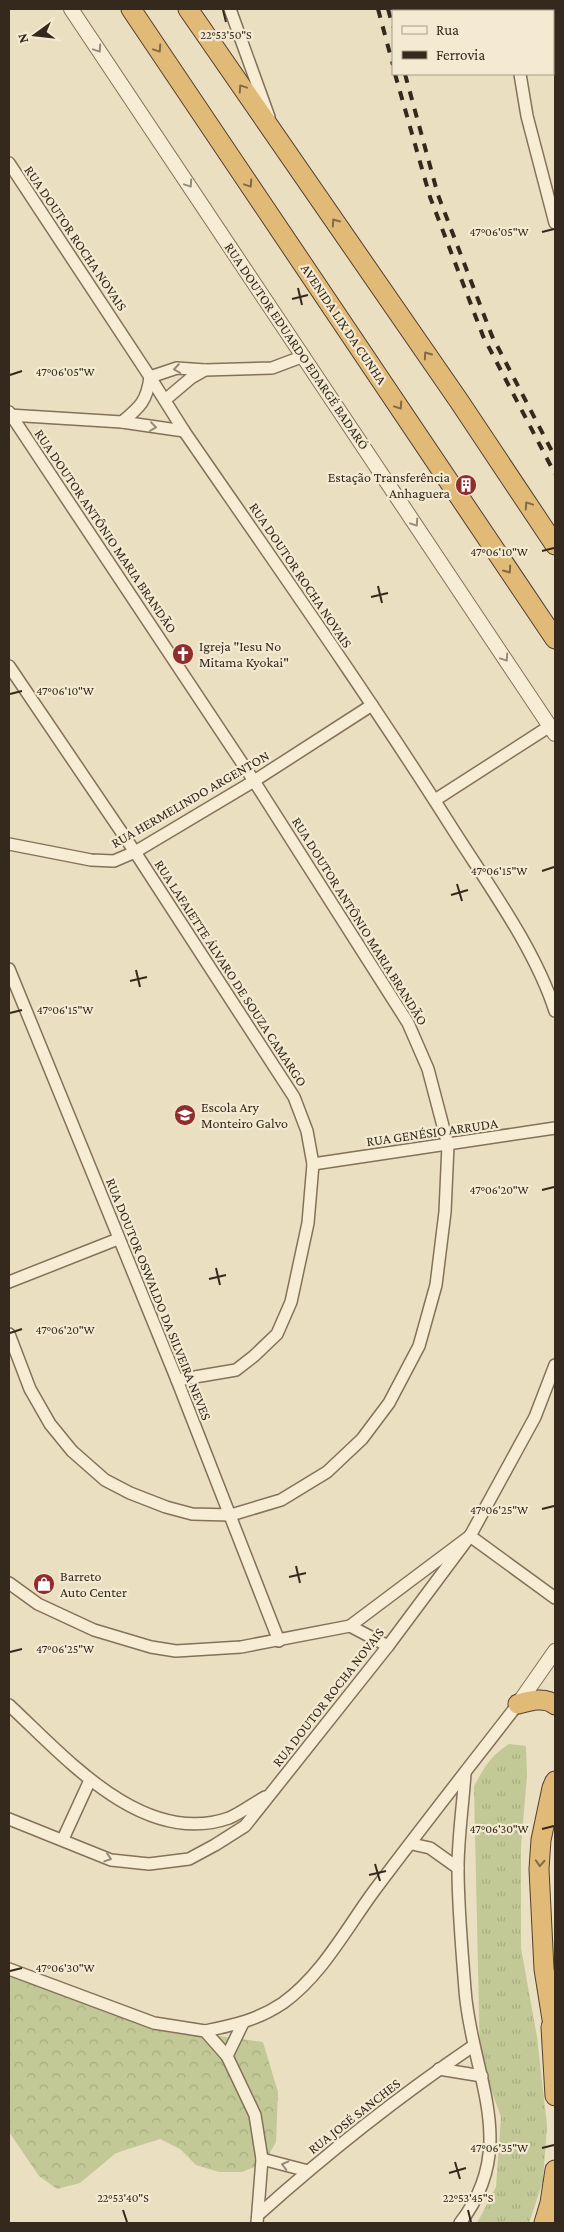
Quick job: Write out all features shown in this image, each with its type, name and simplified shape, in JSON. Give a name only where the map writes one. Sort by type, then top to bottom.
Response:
[{"type":"highway","name":"AVENIDA LIX DA CUNHA","points":[[131,9],[555,639]]},
{"type":"highway","points":[[188,9],[459,401],[555,545]]},
{"type":"highway","points":[[518,1704],[536,1700],[552,1702],[555,1705]]},
{"type":"highway","points":[[555,1781],[541,1840],[540,1869],[544,1969],[555,2038]]},
{"type":"highway","points":[[550,2013],[555,2096]]},
{"type":"highway","points":[[544,2223],[550,2203],[555,2170]]},
{"type":"street","name":"RUA DOUTOR EDUARDO EDARGÉ BADARÓ","points":[[71,9],[553,730]]},
{"type":"street","points":[[230,9],[276,138]]},
{"type":"street","points":[[520,75],[527,116],[555,222]]},
{"type":"street","name":"RUA DOUTOR ROCHA NOVAIS","points":[[9,163],[184,431],[372,705],[434,800],[529,952],[549,991],[555,1011]]},
{"type":"street","points":[[122,422],[141,406],[148,392],[150,377],[177,368],[204,370],[272,368],[288,364],[304,356]]},
{"type":"street","points":[[165,400],[204,370]]},
{"type":"street","points":[[10,414],[122,422],[184,431]]},
{"type":"street","name":"RUA DOUTOR ANTÔNIO MARIA BRANDÃO","points":[[10,414],[254,781],[408,1023],[428,1069],[448,1145],[445,1212],[436,1285],[419,1346],[389,1403],[362,1438],[327,1472],[281,1500],[231,1516]]},
{"type":"street","name":"RUA LAFAIETTE ÁLVARO DE SOUZA CAMARGO","points":[[9,666],[135,852],[294,1097],[307,1131],[314,1164],[308,1223],[300,1268],[291,1302],[277,1334],[236,1370],[177,1380]]},
{"type":"street","name":"RUA HERMELINDO ARGENTON","points":[[9,844],[91,860],[114,861],[135,852],[254,781],[372,705]]},
{"type":"street","points":[[434,800],[553,730]]},
{"type":"street","name":"RUA DOUTOR OSWALDO DA SILVEIRA NEVES","points":[[9,969],[177,1380],[279,1641]]},
{"type":"street","name":"RUA GENÉSIO ARRUDA","points":[[314,1164],[555,1128]]},
{"type":"street","points":[[9,1282],[118,1239]]},
{"type":"street","points":[[9,1334],[30,1389],[50,1424],[72,1451],[105,1480],[130,1493],[192,1514],[231,1516]]},
{"type":"street","name":"RUA DOUTOR ROCHA NOVAIS","points":[[9,1819],[63,1839],[111,1860],[149,1864],[189,1859],[245,1826],[388,1646],[470,1536],[535,1417],[555,1365]]},
{"type":"street","points":[[9,1583],[38,1604],[94,1630],[151,1647],[176,1651],[279,1641],[350,1626],[470,1536],[555,1598]]},
{"type":"street","points":[[350,1626],[388,1646]]},
{"type":"street","points":[[9,1969],[154,2023],[205,2031],[259,2018],[284,2002],[308,1979],[342,1939],[373,1893],[518,1704],[555,1651]]},
{"type":"street","points":[[9,1705],[90,1780],[131,1807],[157,1818],[195,1824],[229,1818],[271,1793]]},
{"type":"street","points":[[460,2223],[472,2208],[486,2178],[490,2110],[474,2046],[465,1993],[458,1868],[465,1772]]},
{"type":"street","points":[[63,1839],[90,1780]]},
{"type":"street","points":[[412,1844],[430,1848],[458,1868]]},
{"type":"street","points":[[227,2056],[243,2023]]},
{"type":"street","points":[[205,2031],[227,2056],[255,2115],[262,2159],[257,2219]]},
{"type":"street","name":"RUA JOSÉ SANCHES","points":[[257,2219],[308,2170],[439,2069],[474,2046]]},
{"type":"street","points":[[439,2069],[482,2076]]},
{"type":"street","points":[[262,2159],[308,2170]]},
{"type":"green space","points":[[509,1744],[526,1746],[527,1776],[521,1846],[521,1948],[537,2037],[547,2125],[543,2181],[529,2223],[477,2223],[496,2187],[501,2117],[480,2059],[474,1786],[493,1757]]},
{"type":"green space","points":[[9,1964],[165,2029],[263,2042],[278,2092],[276,2142],[264,2163],[242,2172],[219,2172],[196,2165],[180,2149],[160,2139],[116,2153],[80,2183],[57,2189],[39,2176],[9,2132]]},
{"type":"railway","points":[[378,9],[392,61]]},
{"type":"railway","points":[[388,9],[392,23]]},
{"type":"railway","points":[[395,75],[430,197],[483,336],[555,474]]},
{"type":"railway","points":[[405,75],[438,195],[492,336],[555,457]]},
{"type":"place","name":"Estação Transferência Anhaguera","points":[[466,485]]},
{"type":"place","name":"Igreja \"Iesu No Mitama Kyokai\"","points":[[183,654]]},
{"type":"place","name":"Escola Ary Monteiro Galvo","points":[[185,1115]]},
{"type":"place","name":"Barreto Auto Center","points":[[44,1584]]}]
